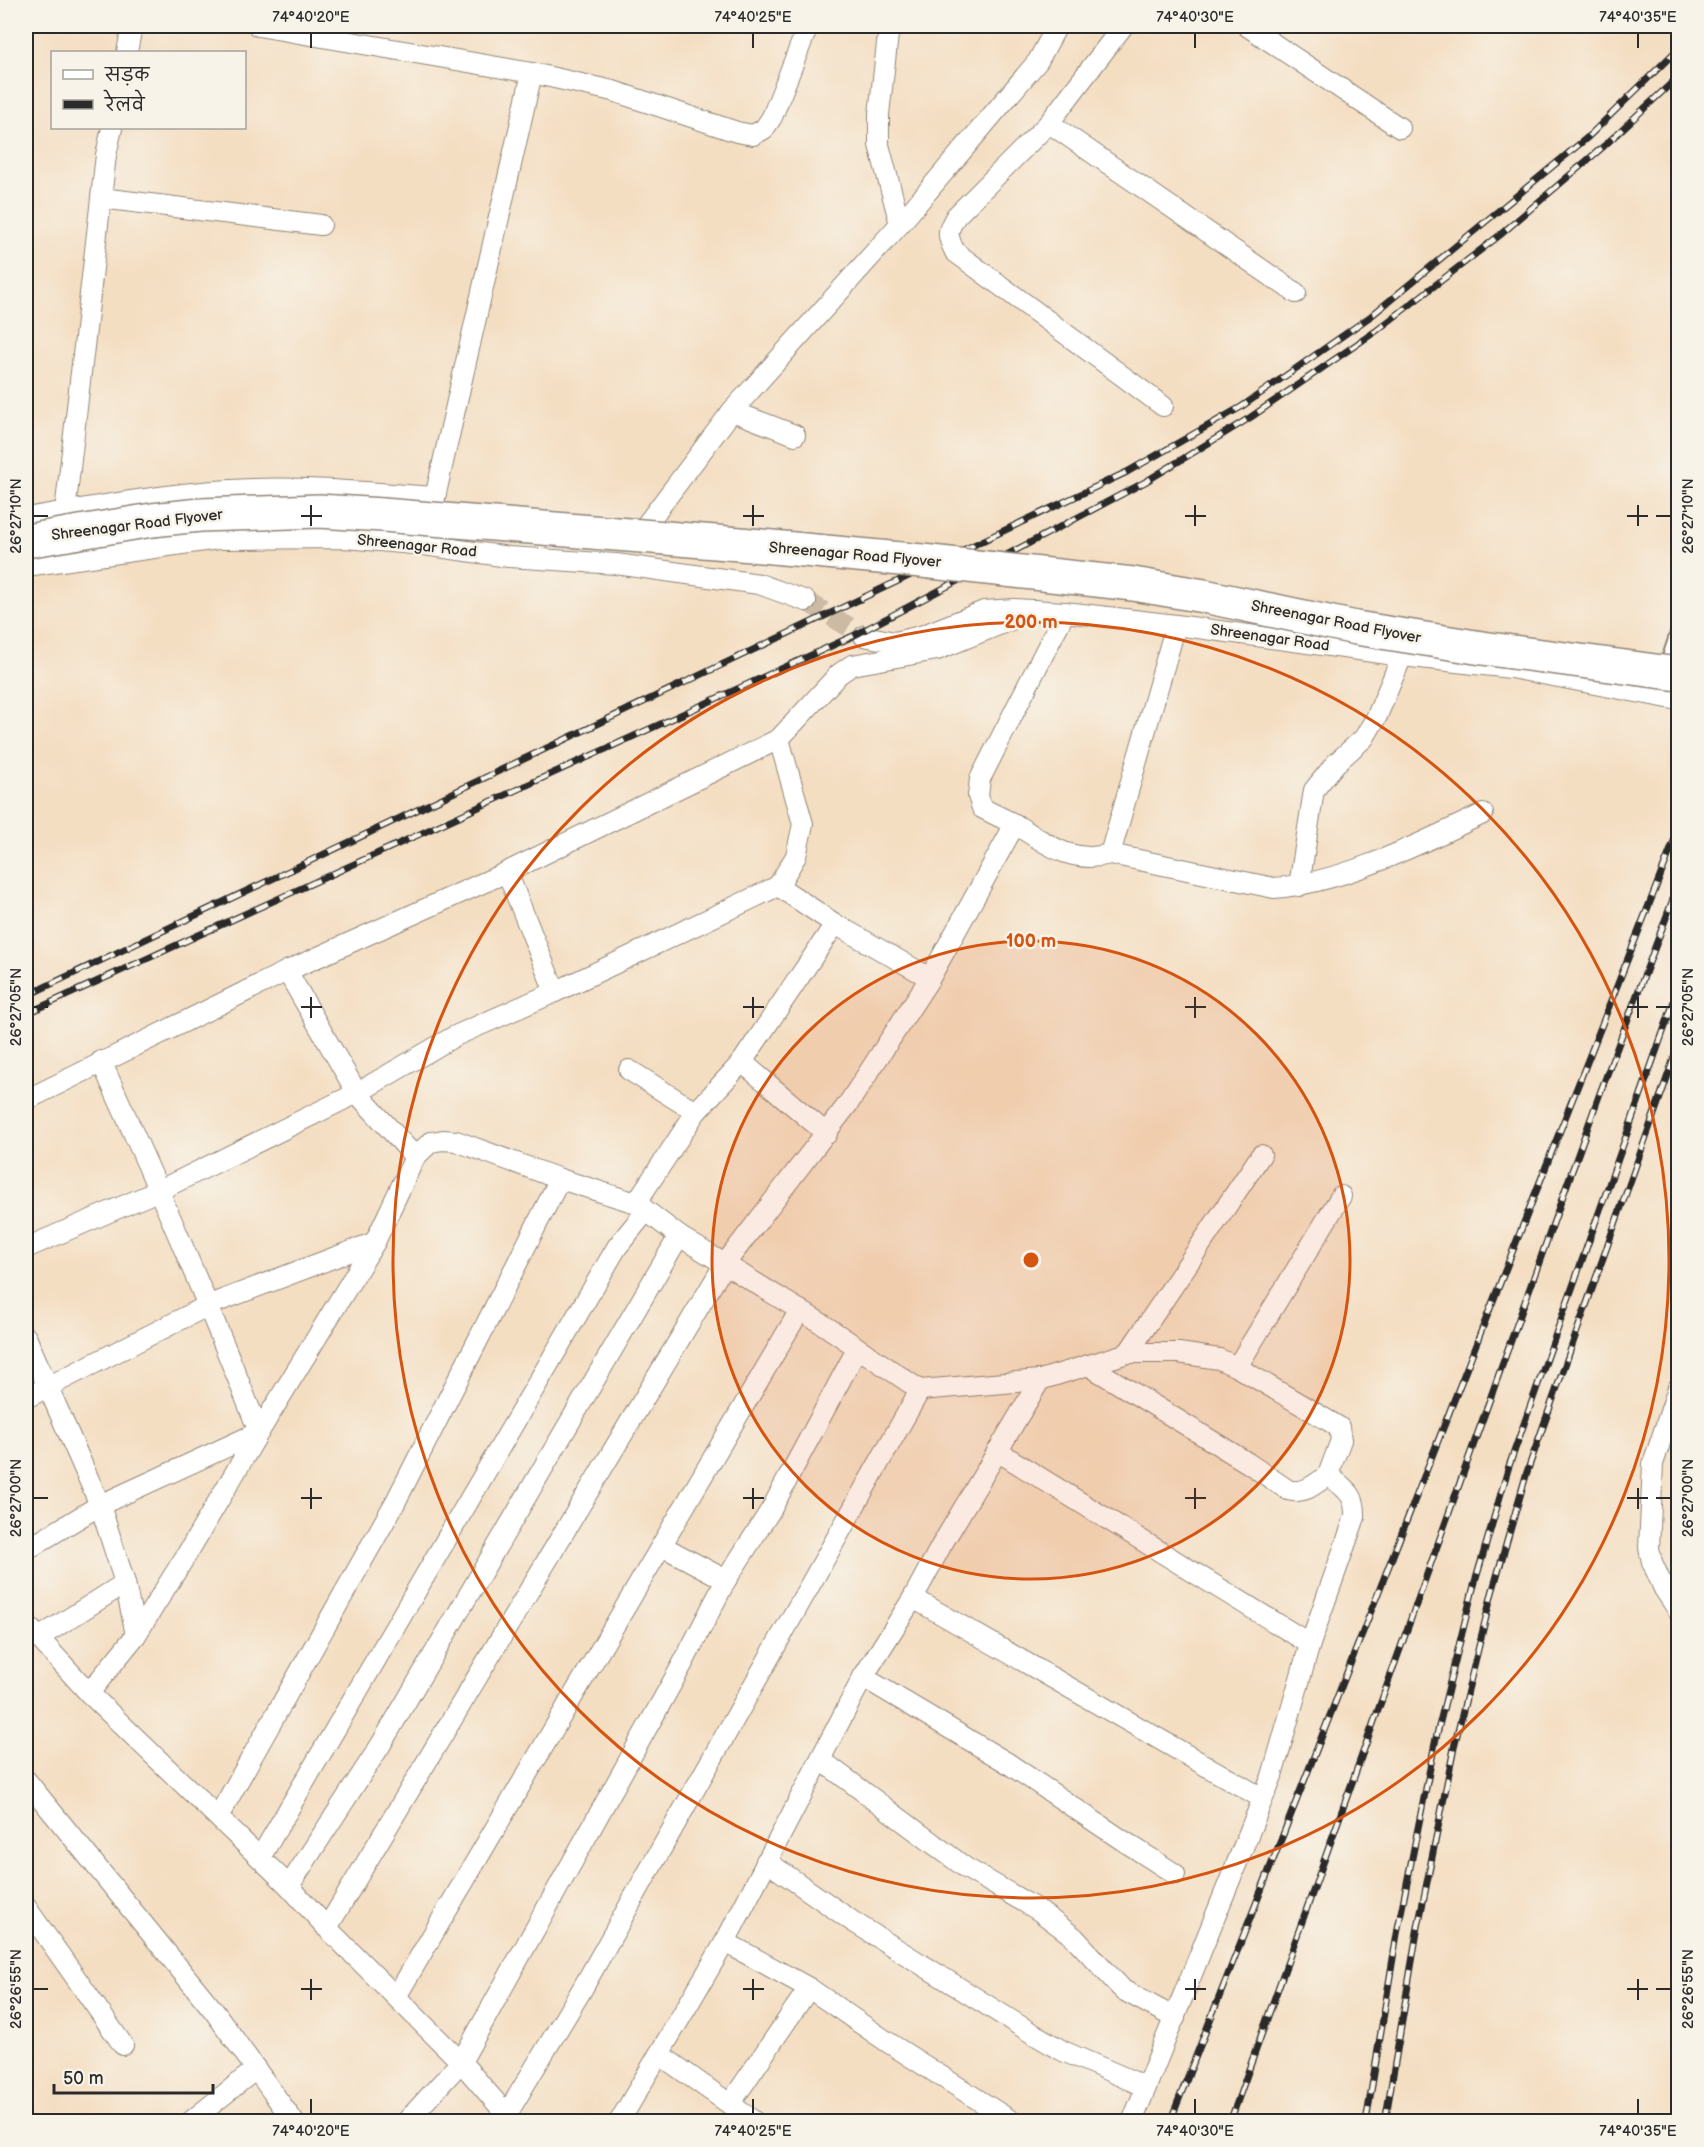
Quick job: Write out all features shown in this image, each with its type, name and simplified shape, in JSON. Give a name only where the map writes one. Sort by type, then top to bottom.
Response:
[{"type":"highway","name":"Shreenagar Road Flyover","points":[[26,541],[152,520],[200,515],[320,511],[831,553],[1133,584],[1204,596],[1356,628],[1482,648],[1667,685]]},
{"type":"street","points":[[127,51],[132,26]]},
{"type":"street","points":[[261,26],[335,32],[613,91],[737,132],[753,135],[764,129],[772,117],[808,26]]},
{"type":"street","points":[[889,26],[879,114],[879,145],[900,224]]},
{"type":"street","points":[[616,564],[732,411],[900,224],[1038,61],[1057,26]]},
{"type":"street","points":[[1123,26],[1049,123],[956,216],[949,227],[948,238],[955,252],[1163,405]]},
{"type":"street","points":[[1248,26],[1400,128]]},
{"type":"street","points":[[424,545],[532,74]]},
{"type":"street","points":[[1049,123],[1296,293]]},
{"type":"street","points":[[65,512],[101,198],[112,129]]},
{"type":"street","points":[[101,198],[321,225]]},
{"type":"street","points":[[732,411],[795,435]]},
{"type":"street","points":[[26,518],[190,494],[251,489],[304,489],[435,497]]},
{"type":"street","name":"Shreenagar Road","points":[[26,566],[218,539],[345,538],[509,556],[616,564],[759,584],[806,601]]},
{"type":"street","name":"Shreenagar Road","points":[[864,636],[895,642],[921,636],[984,611],[1014,609],[1065,612],[1402,656],[1667,685],[1678,700]]},
{"type":"street","points":[[26,1100],[287,971],[507,872],[779,739],[839,674],[852,665],[937,650],[1035,610]]},
{"type":"street","points":[[1065,612],[980,779],[978,796],[982,808],[1015,824],[1052,848],[1080,857],[1096,858],[1110,854],[1274,888],[1299,886],[1386,858],[1483,814]]},
{"type":"street","points":[[1110,854],[1176,625]]},
{"type":"street","points":[[1299,886],[1314,790],[1336,763],[1364,738],[1377,716],[1402,656]]},
{"type":"street","points":[[26,1248],[160,1190],[357,1093],[455,1036],[555,992],[778,886],[796,856],[803,824],[779,739]]},
{"type":"street","points":[[327,1928],[724,1265],[849,1104],[930,978],[1015,824]]},
{"type":"street","points":[[507,872],[555,992]]},
{"type":"street","points":[[778,886],[835,924],[930,978]]},
{"type":"street","points":[[260,1858],[696,1112],[742,1062],[835,924]]},
{"type":"street","points":[[287,971],[357,1093],[415,1157]]},
{"type":"street","points":[[101,1062],[160,1190],[209,1305],[259,1432]]},
{"type":"street","points":[[742,1062],[827,1134]]},
{"type":"street","points":[[630,1070],[696,1112]]},
{"type":"street","points":[[89,1693],[136,1635],[375,1242],[415,1157],[431,1142],[456,1141],[641,1207],[679,1236],[824,1325],[920,1390],[1040,1380],[1128,1353],[1179,1353],[1219,1359],[1238,1367],[1339,1427],[1342,1433],[1341,1440],[1328,1475],[1306,1490],[1294,1492],[1288,1490],[1089,1365]]},
{"type":"street","points":[[1128,1353],[1261,1155]]},
{"type":"street","points":[[218,1817],[396,1501],[560,1179]]},
{"type":"street","points":[[1238,1367],[1341,1196]]},
{"type":"street","points":[[289,1886],[380,1746],[679,1236]]},
{"type":"street","points":[[26,1398],[209,1305],[375,1242]]},
{"type":"street","points":[[396,1997],[800,1310]]},
{"type":"street","points":[[26,1337],[100,1505],[125,1583],[136,1635]]},
{"type":"street","points":[[406,2121],[461,2062],[682,1665],[726,1580],[772,1508],[857,1349]]},
{"type":"street","points":[[619,2121],[725,1942],[863,1677],[913,1598],[1040,1380]]},
{"type":"street","points":[[1678,1388],[1653,1464],[1649,1548],[1652,1562],[1664,1589],[1678,1610]]},
{"type":"street","points":[[125,1583],[33,1630],[89,1693],[289,1886],[327,1928],[461,2062],[510,2118],[920,1390]]},
{"type":"street","points":[[26,1550],[100,1505],[259,1432]]},
{"type":"street","points":[[998,1451],[1310,1644]]},
{"type":"street","points":[[1132,2121],[1272,1776],[1310,1644],[1355,1517],[1350,1493],[1328,1475]]},
{"type":"street","points":[[662,1546],[726,1580]]},
{"type":"street","points":[[913,1598],[1262,1798]]},
{"type":"street","points":[[863,1677],[1006,1762],[1175,1874]]},
{"type":"street","points":[[821,1760],[966,1868],[1038,1910],[1074,1937],[1123,1990],[1175,2018]]},
{"type":"street","points":[[26,1780],[214,2011],[294,2121]]},
{"type":"street","points":[[766,1861],[852,1921],[1030,2032],[1063,2050],[1146,2087]]},
{"type":"street","points":[[26,1907],[123,2044]]},
{"type":"street","points":[[725,1942],[809,1988],[886,2041],[1013,2121]]},
{"type":"street","points":[[730,2104],[809,1988]]},
{"type":"street","points":[[659,2054],[755,2121]]},
{"type":"street","points":[[190,2121],[256,2069]]},
{"type":"lane","points":[[1667,685],[1678,627]]},
{"type":"tunnel","points":[[806,601],[864,636]]},
{"type":"railway","points":[[26,996],[1127,472],[1241,407],[1371,316],[1588,137],[1678,49]]},
{"type":"railway","points":[[26,1014],[853,636],[1145,482],[1251,417],[1376,331],[1500,235],[1604,146],[1678,77]]},
{"type":"railway","points":[[1170,2122],[1678,831]]},
{"type":"railway","points":[[1230,2122],[1600,1093],[1678,886]]},
{"type":"railway","points":[[1366,2122],[1398,1928],[1436,1738],[1473,1589],[1509,1466],[1678,990]]},
{"type":"railway","points":[[1385,2122],[1417,1932],[1455,1743],[1492,1593],[1527,1472],[1678,1047]]}]
